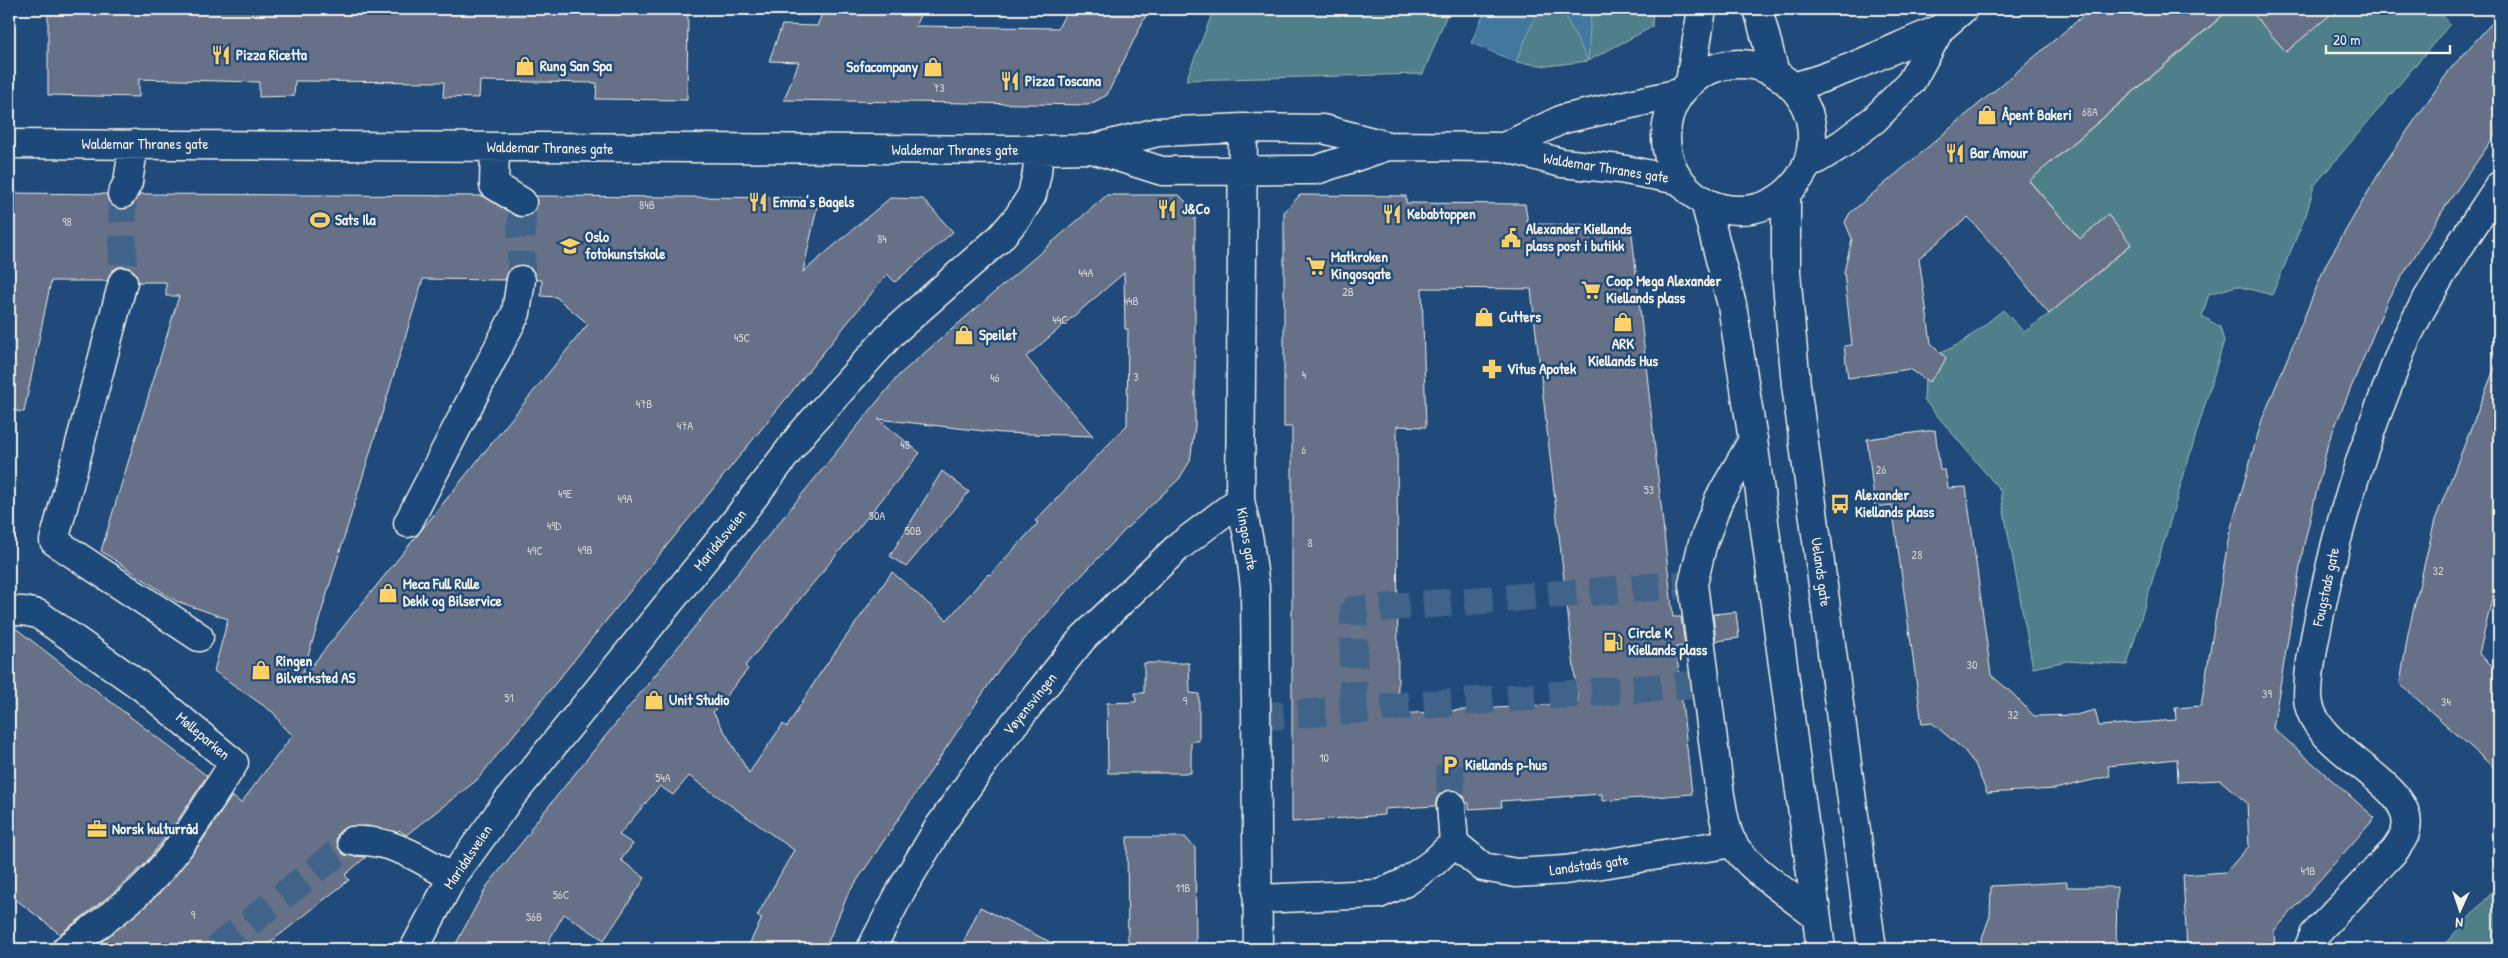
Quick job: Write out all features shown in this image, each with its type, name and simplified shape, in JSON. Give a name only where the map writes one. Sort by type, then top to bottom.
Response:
[{"type":"street","points":[[1685,88],[1702,9]]},
{"type":"street","points":[[1758,9],[1783,80]]},
{"type":"street","points":[[1783,80],[1823,79],[1852,68],[1883,52],[1940,29],[1963,9]]},
{"type":"street","points":[[1806,166],[1875,119],[1911,82],[1940,29]]},
{"type":"street","points":[[1731,64],[1754,65],[1783,80],[1804,104],[1811,124],[1812,146],[1806,166],[1797,181],[1786,193],[1755,208],[1738,210],[1721,208],[1705,202],[1691,192],[1680,180],[1671,164],[1666,146],[1666,128],[1671,109],[1685,88],[1709,70],[1731,64]]},
{"type":"street","name":"Waldemar Thranes gate","points":[[1504,148],[1563,119],[1685,88]]},
{"type":"street","name":"Waldemar Thranes gate","points":[[9,144],[1039,150],[1091,149],[1158,132],[1242,128],[1323,129],[1388,146],[1504,148],[1562,163],[1620,169],[1680,180]]},
{"type":"street","name":"Kingos gate","points":[[1242,128],[1240,500],[1249,541],[1255,587],[1258,949]]},
{"type":"street","points":[[122,194],[128,182],[134,144]]},
{"type":"street","name":"Waldemar Thranes gate","points":[[1091,149],[1162,171],[1316,170],[1388,146]]},
{"type":"street","points":[[495,147],[494,185],[522,202]]},
{"type":"street","name":"Maridalsveien","points":[[414,949],[452,878],[506,802],[733,524],[804,431],[892,333],[1000,238],[1018,217],[1032,194],[1039,150]]},
{"type":"street","name":"Fougstads gate","points":[[2308,949],[2314,935],[2395,850],[2405,834],[2407,820],[2401,804],[2332,741],[2317,725],[2310,712],[2309,684],[2315,644],[2340,523],[2368,440],[2411,328],[2459,247],[2499,186]]},
{"type":"street","name":"Uelands gate","points":[[1786,193],[1786,272],[1796,384],[1872,949]]},
{"type":"street","points":[[1705,202],[1732,305],[1753,440],[1821,949]]},
{"type":"street","points":[[408,523],[516,313],[521,280]]},
{"type":"street","points":[[123,282],[54,540],[199,636]]},
{"type":"street","points":[[1753,440],[1719,499],[1702,546],[1693,584],[1720,795],[1733,843],[1748,861],[1816,916]]},
{"type":"street","name":"Vøyensvingen","points":[[871,949],[902,889],[939,827],[993,750],[1083,638],[1177,548],[1240,500]]},
{"type":"street","name":"Mølleparken","points":[[9,611],[38,614],[142,687],[234,763],[184,840],[154,876],[124,903],[66,949]]},
{"type":"street","points":[[1258,899],[1378,894],[1406,882],[1434,862],[1454,843],[1451,805]]},
{"type":"street","points":[[352,841],[366,840],[402,849],[452,878]]},
{"type":"street","name":"Landstads gate","points":[[1454,843],[1483,867],[1516,873],[1565,870],[1733,843]]},
{"type":"green space","points":[[1214,9],[1449,9],[1423,74],[1186,80]]},
{"type":"green space","points":[[1532,9],[1653,9],[1652,27],[1588,61],[1547,66],[1516,62]]},
{"type":"green space","points":[[2231,9],[2436,9],[2450,24],[2314,186],[2306,215],[2272,295],[2237,286],[2209,294],[2202,316],[2220,327],[2224,341],[2127,665],[2067,661],[2033,668],[2000,490],[1924,400],[1925,377],[1937,372],[1941,366],[1941,353],[1963,342],[2003,310],[2024,332],[2049,314],[2131,245],[2108,215],[2080,239],[2021,171],[2059,156]]},
{"type":"green space","points":[[2499,885],[2499,949],[2440,949]]},
{"type":"water","points":[[1486,9],[1519,9],[1535,17],[1516,62],[1471,43]]},
{"type":"water","points":[[1562,9],[1591,9],[1588,61]]},
{"type":"building","points":[[48,9],[688,9],[687,100],[596,99],[597,83],[480,81],[479,98],[443,97],[444,82],[295,81],[294,96],[259,97],[259,82],[139,79],[139,97],[48,95]]},
{"type":"building","points":[[824,9],[923,9],[915,26],[1058,28],[1068,9],[1149,9],[1107,95],[1088,105],[784,100],[799,62],[769,61],[782,25],[817,26]]},
{"type":"building","points":[[2091,9],[2230,9],[2029,181],[2080,239],[2108,215],[2131,244],[2049,314],[2017,273],[1968,217],[1919,258],[1931,343],[1946,358],[1940,369],[1929,382],[1910,369],[1848,378],[1844,346],[1852,345],[1844,272],[1852,239],[1845,222],[1850,213]]},
{"type":"building","points":[[2249,9],[2337,9],[2286,52]]},
{"type":"building","points":[[2499,15],[2499,130],[2447,204],[2388,299],[2328,443],[2303,549],[2273,728],[2375,818],[2274,931],[2275,949],[2187,949],[2183,875],[2226,872],[2249,846],[2247,803],[2220,780],[2178,782],[2177,759],[2108,766],[2110,776],[2055,789],[1987,793],[1975,764],[1963,749],[1932,723],[1922,724],[1892,505],[1875,507],[1867,439],[1935,430],[1940,470],[1945,470],[1948,488],[1966,487],[1991,675],[2034,716],[2076,715],[2095,710],[2099,726],[2176,720],[2175,708],[2201,706],[2229,535],[2262,420],[2326,264],[2385,163],[2451,68]]},
{"type":"building","points":[[9,193],[107,194],[109,203],[115,208],[122,210],[131,207],[140,194],[483,196],[522,218],[530,215],[535,210],[538,203],[536,196],[819,198],[803,272],[890,198],[923,199],[953,232],[895,282],[887,274],[477,780],[406,835],[399,830],[397,832],[368,826],[344,828],[338,833],[336,840],[339,849],[344,855],[366,857],[345,875],[349,880],[262,949],[92,949],[133,917],[166,887],[200,844],[232,796],[241,803],[293,735],[283,727],[274,713],[214,671],[228,619],[176,601],[101,551],[179,296],[166,296],[166,282],[138,282],[134,271],[127,267],[118,267],[112,271],[107,281],[51,281],[24,412],[9,410]],"holes":[[[516,265],[530,268],[536,280],[542,280],[541,296],[556,297],[588,324],[301,679],[423,279],[505,280],[509,271]]]},
{"type":"building","points":[[1107,195],[1179,195],[1195,211],[1195,426],[1190,461],[1179,479],[1128,527],[1063,595],[1002,665],[848,894],[825,949],[747,949],[762,918],[757,916],[794,850],[689,776],[673,795],[660,786],[619,835],[633,844],[621,860],[645,878],[604,940],[564,914],[544,949],[453,949],[487,886],[531,831],[530,829],[899,375]],"holes":[[[1124,273],[1125,329],[1128,329],[1127,425],[1035,521],[1038,523],[990,575],[988,574],[947,620],[892,572],[819,675],[787,727],[783,724],[749,773],[713,712],[748,669],[745,666],[920,453],[878,419],[1002,433],[1093,436],[1026,357]]]},
{"type":"building","points":[[1300,195],[1406,196],[1406,203],[1525,204],[1528,224],[1631,225],[1673,617],[1681,617],[1685,646],[1676,647],[1692,794],[1602,801],[1602,794],[1501,801],[1502,807],[1469,809],[1469,803],[1466,803],[1464,796],[1458,791],[1450,789],[1442,792],[1437,798],[1435,806],[1384,809],[1384,815],[1292,822],[1292,427],[1284,427],[1284,212]],"holes":[[[1422,288],[1531,289],[1578,703],[1398,714],[1397,426],[1426,427]]]},
{"type":"building","points":[[2497,362],[2499,363],[2499,570],[2479,654],[2499,672],[2499,772],[2400,684],[2408,633],[2435,520]]},
{"type":"building","points":[[942,471],[969,492],[906,567],[890,556]]},
{"type":"building","points":[[1736,612],[1739,638],[1716,641],[1713,614]]},
{"type":"building","points":[[9,627],[14,627],[207,776],[174,826],[144,865],[113,893],[60,934],[9,894]]},
{"type":"building","points":[[1144,663],[1189,663],[1190,693],[1199,694],[1199,741],[1191,741],[1191,773],[1108,773],[1107,703],[1136,702],[1135,693],[1144,693]]},
{"type":"building","points":[[1127,837],[1185,837],[1195,848],[1196,949],[1128,949]]},
{"type":"building","points":[[2067,882],[2067,887],[2117,887],[2116,949],[1978,949],[1990,916],[1991,886]]},
{"type":"building","points":[[980,907],[1064,949],[960,949]]},
{"type":"tunnel","points":[[122,194],[123,282]]},
{"type":"tunnel","points":[[521,280],[522,202]]},
{"type":"tunnel","points":[[1353,709],[1354,610],[1693,584]]},
{"type":"tunnel","points":[[1256,717],[1706,684]]},
{"type":"tunnel","points":[[1450,765],[1451,805]]},
{"type":"tunnel","points":[[216,949],[352,841]]},
{"type":"place","name":"Pizza Ricetta","points":[[221,55]]},
{"type":"place","name":"Rung San Spa","points":[[525,66]]},
{"type":"place","name":"Sofacompany","points":[[933,67]]},
{"type":"place","name":"Pizza Toscana","points":[[1010,81]]},
{"type":"place","name":"Åpent Bakeri","points":[[1987,115]]},
{"type":"place","name":"Bar Amour","points":[[1955,153]]},
{"type":"place","name":"Emma’s Bagels","points":[[758,202]]},
{"type":"place","name":"J&Co","points":[[1167,209]]},
{"type":"place","name":"Kebabtoppen","points":[[1392,214]]},
{"type":"place","name":"Sats Ila","points":[[320,220]]},
{"type":"place","name":"Alexander Kiellands plass post i butikk","points":[[1511,238]]},
{"type":"place","name":"Oslo fotokunstskole","points":[[570,246]]},
{"type":"place","name":"Matkroken Kingosgate","points":[[1316,266]]},
{"type":"place","name":"Coop Mega Alexander Kiellands plass","points":[[1591,290]]},
{"type":"place","name":"Cutters","points":[[1484,317]]},
{"type":"place","name":"ARK Kiellands Hus","points":[[1623,322]]},
{"type":"place","name":"Speilet","points":[[964,335]]},
{"type":"place","name":"Vitus Apotek","points":[[1492,369]]},
{"type":"place","name":"Alexander Kiellands plass","points":[[1840,504]]},
{"type":"place","name":"Meca Full Rulle Dekk og Bilservice","points":[[388,593]]},
{"type":"place","name":"Circle K Kiellands plass","points":[[1613,642]]},
{"type":"place","name":"Ringen Bilverksted AS","points":[[261,670]]},
{"type":"place","name":"Unit Studio","points":[[654,700]]},
{"type":"place","name":"Kiellands p-hus","points":[[1450,765]]},
{"type":"place","name":"Norsk kulturråd","points":[[97,829]]}]
